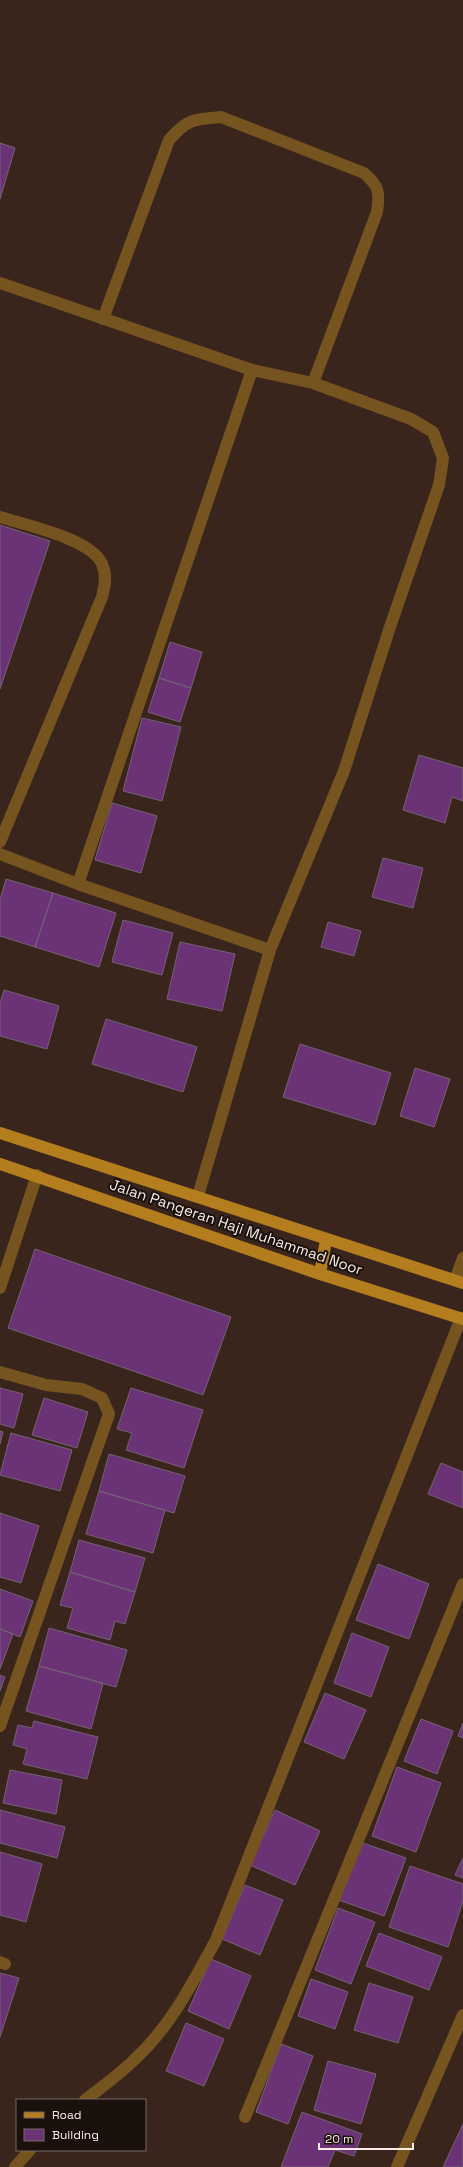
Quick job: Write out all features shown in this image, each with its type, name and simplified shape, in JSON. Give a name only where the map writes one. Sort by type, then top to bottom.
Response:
[{"type":"main road","name":"Jalan Pangeran Haji Muhammad Noor","points":[[0,1133],[198,1196],[326,1240],[459,1282]]},
{"type":"main road","name":"Jalan Pangeran Haji Muhammad Noor","points":[[0,1164],[320,1274],[462,1318]]},
{"type":"main road","points":[[320,1274],[326,1240]]},
{"type":"street","points":[[103,319],[169,140],[181,126],[199,118],[221,117],[364,173],[376,183],[379,196],[377,212],[313,383]]},
{"type":"street","points":[[0,283],[252,370],[313,383],[411,419],[433,432],[443,458],[439,485],[390,627],[344,771],[270,950],[198,1196]]},
{"type":"street","points":[[78,884],[252,370]]},
{"type":"street","points":[[0,517],[74,541],[93,552],[102,563],[106,580],[102,597],[0,842]]},
{"type":"street","points":[[0,854],[78,884],[270,950]]},
{"type":"street","points":[[0,1288],[37,1176]]},
{"type":"street","points":[[459,1282],[463,1258]]},
{"type":"street","points":[[86,2099],[136,2059],[160,2032],[182,2002],[216,1940],[462,1318]]},
{"type":"street","points":[[0,1372],[46,1385],[82,1389],[102,1398],[109,1414],[0,1726]]},
{"type":"street","points":[[245,2117],[463,1584]]},
{"type":"street","points":[[397,2167],[463,2015]]},
{"type":"street","points":[[15,2167],[29,2151]]},
{"type":"building","points":[[0,143],[15,148],[0,199]]},
{"type":"building","points":[[0,525],[50,541],[0,689]]},
{"type":"building","points":[[170,642],[202,652],[191,688],[159,678]]},
{"type":"building","points":[[159,678],[191,688],[180,722],[148,712]]},
{"type":"building","points":[[142,718],[181,727],[162,801],[123,791]]},
{"type":"building","points":[[419,755],[463,768],[463,801],[452,797],[445,823],[403,810]]},
{"type":"building","points":[[112,803],[157,816],[141,873],[95,860]]},
{"type":"building","points":[[383,858],[423,868],[413,908],[372,897]]},
{"type":"building","points":[[6,879],[53,893],[35,947],[0,936],[0,900]]},
{"type":"building","points":[[53,893],[116,913],[99,967],[35,947]]},
{"type":"building","points":[[123,920],[173,933],[162,975],[112,962]]},
{"type":"building","points":[[328,922],[361,931],[354,956],[321,947]]},
{"type":"building","points":[[180,942],[235,954],[222,1011],[167,999]]},
{"type":"building","points":[[4,990],[59,1006],[47,1049],[0,1036],[0,1003]]},
{"type":"building","points":[[106,1019],[197,1047],[183,1092],[92,1064]]},
{"type":"building","points":[[300,1044],[391,1073],[375,1125],[283,1097]]},
{"type":"building","points":[[415,1068],[450,1079],[434,1127],[400,1116]]},
{"type":"building","points":[[35,1249],[231,1317],[203,1395],[8,1328]]},
{"type":"building","points":[[0,1388],[23,1394],[14,1428],[0,1424]]},
{"type":"building","points":[[131,1388],[203,1410],[184,1468],[126,1450],[132,1433],[117,1429]]},
{"type":"building","points":[[44,1398],[88,1412],[77,1448],[32,1435]]},
{"type":"building","points":[[0,1431],[3,1432],[0,1444]]},
{"type":"building","points":[[11,1433],[72,1450],[60,1491],[0,1475]]},
{"type":"building","points":[[109,1454],[185,1476],[174,1513],[99,1491]]},
{"type":"building","points":[[441,1463],[463,1472],[463,1508],[428,1494]]},
{"type":"building","points":[[99,1491],[165,1510],[153,1553],[86,1534]]},
{"type":"building","points":[[0,1513],[39,1526],[21,1583],[0,1577]]},
{"type":"building","points":[[79,1540],[145,1558],[135,1592],[70,1572]]},
{"type":"building","points":[[378,1564],[429,1584],[409,1639],[356,1620]]},
{"type":"building","points":[[70,1572],[135,1592],[125,1624],[115,1621],[110,1640],[67,1628],[73,1608],[60,1605]]},
{"type":"building","points":[[0,1589],[33,1601],[20,1637],[0,1629]]},
{"type":"building","points":[[49,1628],[127,1650],[116,1687],[39,1666]]},
{"type":"building","points":[[0,1629],[13,1634],[0,1669]]},
{"type":"building","points":[[352,1633],[389,1647],[371,1697],[334,1683]]},
{"type":"building","points":[[39,1666],[103,1683],[91,1729],[26,1711]]},
{"type":"building","points":[[0,1675],[5,1677],[0,1691]]},
{"type":"building","points":[[325,1693],[366,1710],[344,1759],[304,1742]]},
{"type":"building","points":[[421,1719],[453,1731],[437,1774],[404,1761]]},
{"type":"building","points":[[34,1721],[98,1737],[87,1779],[23,1764],[27,1749],[13,1745],[18,1725],[32,1728]]},
{"type":"building","points":[[463,1723],[463,1738],[458,1736]]},
{"type":"building","points":[[397,1767],[441,1783],[416,1852],[372,1836]]},
{"type":"building","points":[[10,1770],[62,1780],[56,1814],[3,1803]]},
{"type":"building","points":[[0,1810],[65,1827],[57,1858],[0,1843]]},
{"type":"building","points":[[275,1810],[320,1831],[295,1885],[250,1865]]},
{"type":"building","points":[[360,1842],[406,1858],[384,1916],[339,1900]]},
{"type":"building","points":[[0,1852],[42,1864],[26,1922],[0,1915]]},
{"type":"building","points":[[463,1858],[463,1878],[455,1875]]},
{"type":"building","points":[[410,1866],[463,1884],[463,1901],[448,1947],[389,1927]]},
{"type":"building","points":[[245,1885],[283,1900],[260,1955],[222,1939]]},
{"type":"building","points":[[338,1908],[375,1922],[351,1984],[315,1970]]},
{"type":"building","points":[[379,1933],[442,1957],[429,1990],[366,1966]]},
{"type":"building","points":[[211,1959],[251,1976],[229,2029],[188,2011]]},
{"type":"building","points":[[0,1973],[19,1978],[0,2037]]},
{"type":"building","points":[[311,1979],[348,1992],[335,2029],[298,2016]]},
{"type":"building","points":[[369,1983],[413,1997],[398,2043],[354,2030]]},
{"type":"building","points":[[186,2023],[224,2039],[204,2086],[166,2071]]},
{"type":"building","points":[[281,2044],[313,2056],[288,2124],[256,2112]]},
{"type":"building","points":[[328,2061],[376,2074],[361,2124],[314,2110]]},
{"type":"building","points":[[302,2112],[362,2134],[354,2156],[335,2150],[328,2167],[281,2167]]},
{"type":"building","points":[[463,2124],[463,2167],[443,2167]]}]
